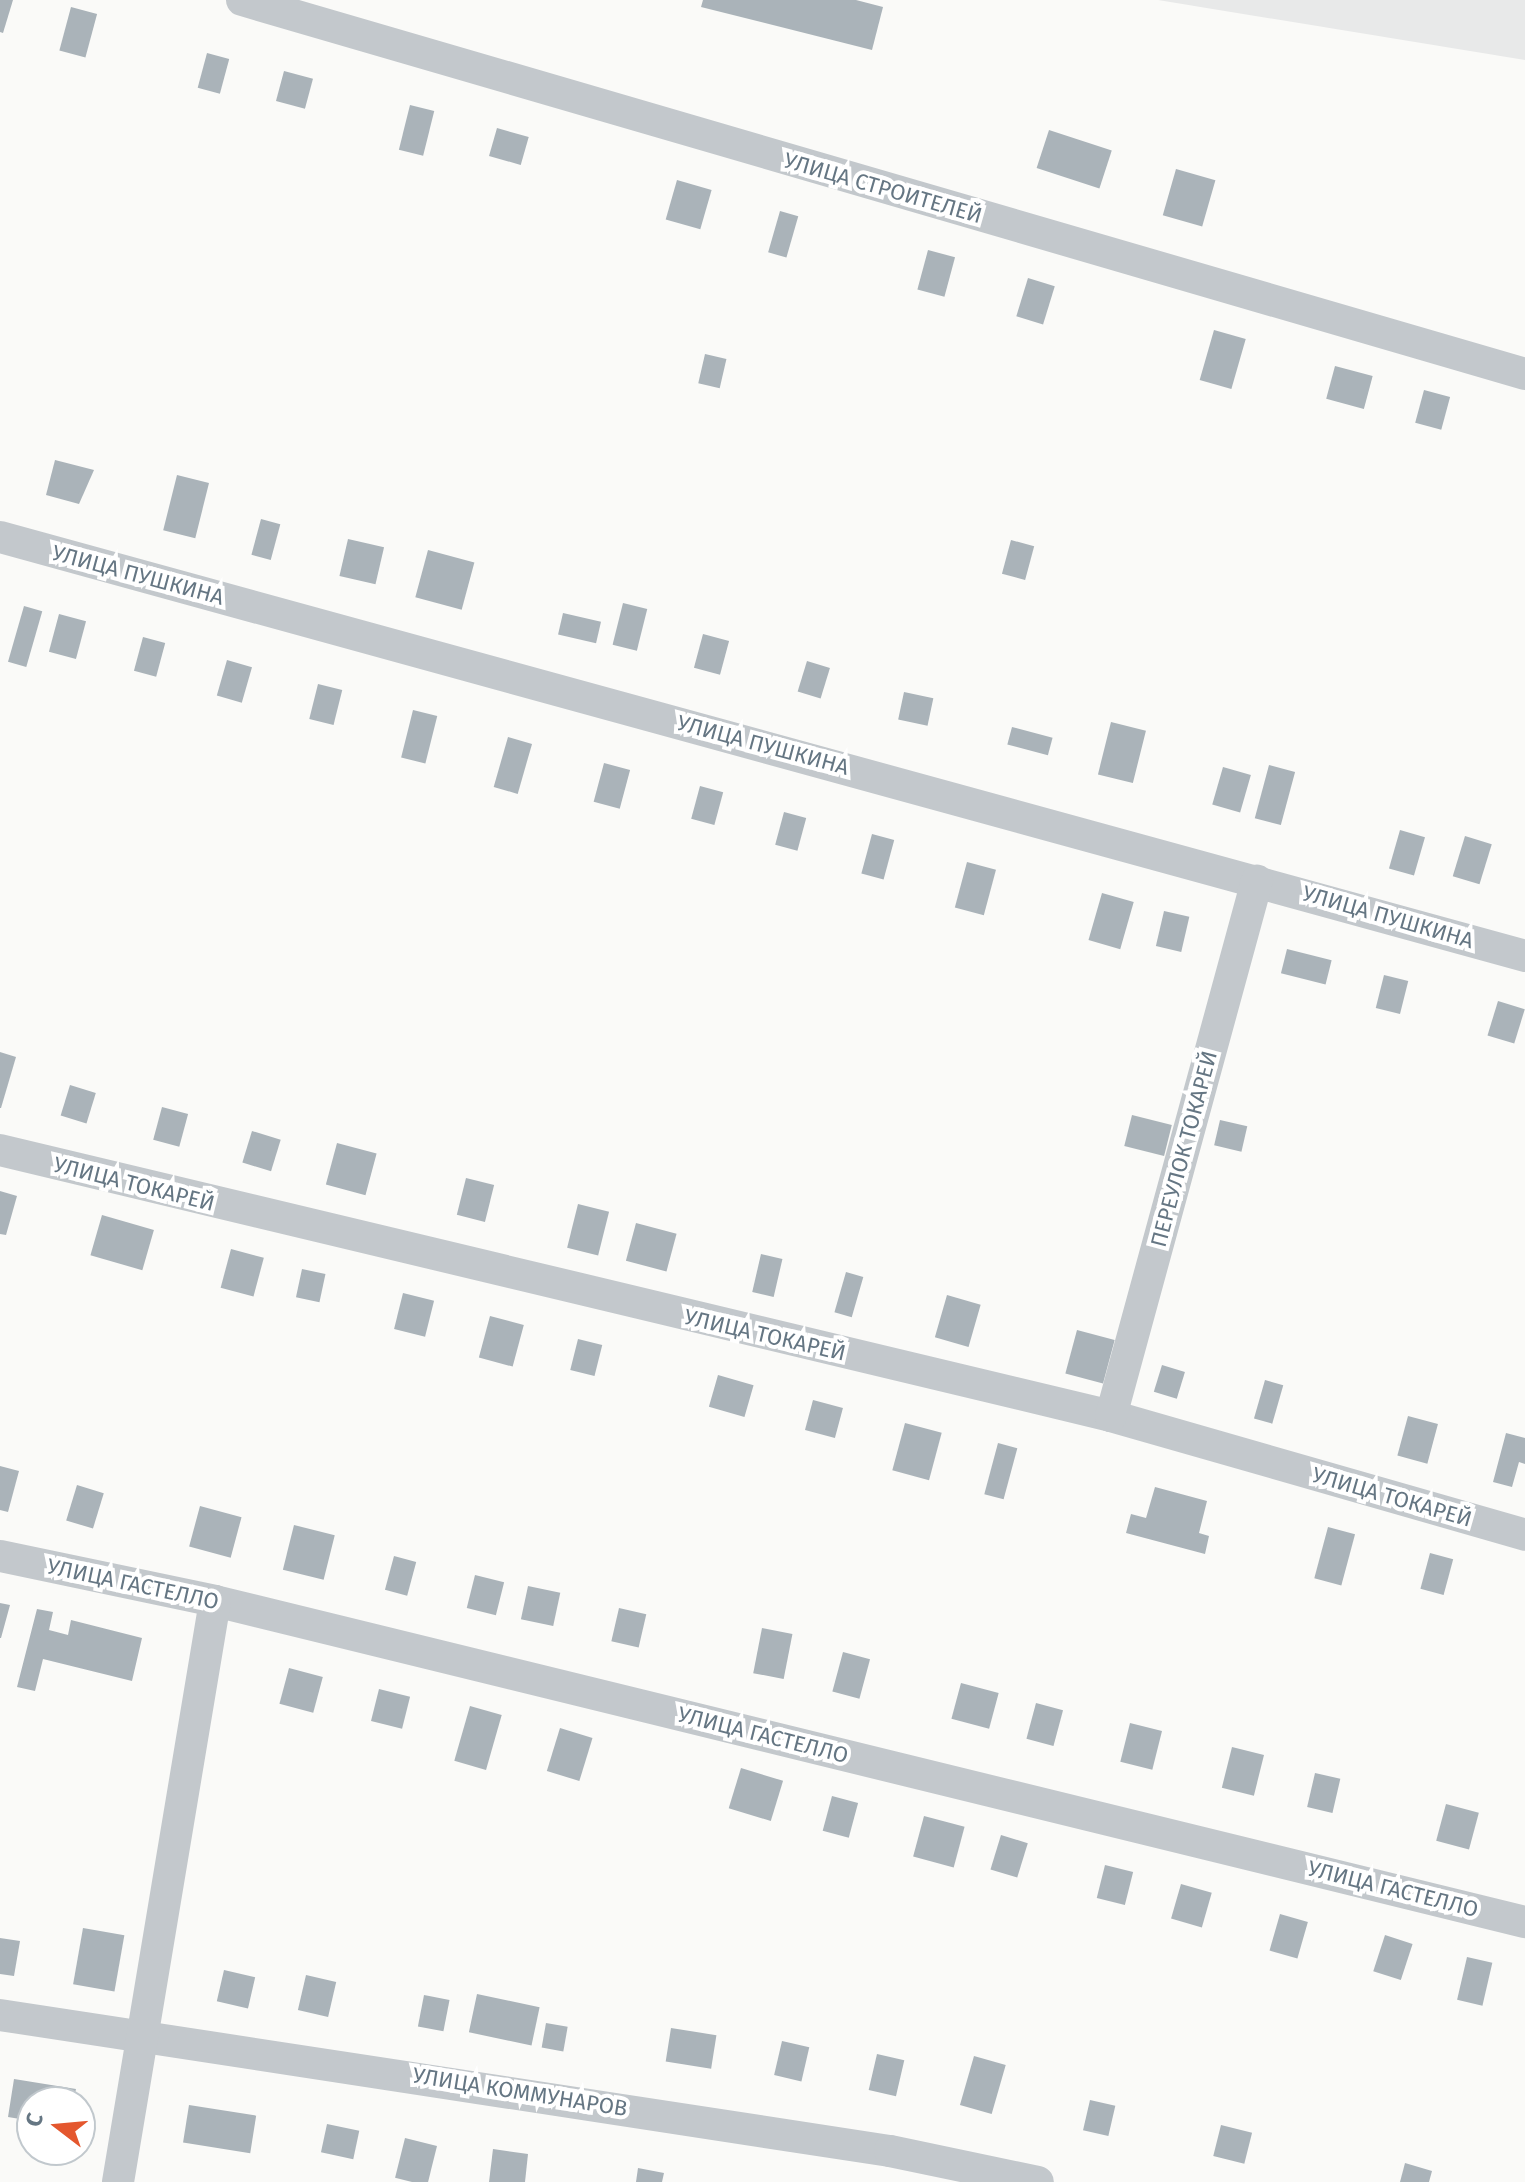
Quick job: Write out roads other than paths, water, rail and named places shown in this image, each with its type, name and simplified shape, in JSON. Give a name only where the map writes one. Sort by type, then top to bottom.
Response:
[{"type":"street","name":"УЛИЦА СТРОИТЕЛЕЙ","points":[[242,0],[1525,374]]},
{"type":"street","name":"УЛИЦА ПУШКИНА","points":[[0,537],[1525,956]]},
{"type":"street","name":"ПЕРЕУЛОК ТОКАРЕЙ","points":[[1111,1416],[1257,881]]},
{"type":"street","name":"УЛИЦА ТОКАРЕЙ","points":[[0,1150],[1111,1416],[1525,1535]]},
{"type":"street","name":"УЛИЦА ГАСТЕЛЛО","points":[[0,1556],[215,1601],[1525,1922]]},
{"type":"street","points":[[118,2182],[138,2031],[215,1601]]},
{"type":"street","name":"УЛИЦА КОММУНАРОВ","points":[[0,2015],[138,2031],[890,2151],[1038,2182]]}]
